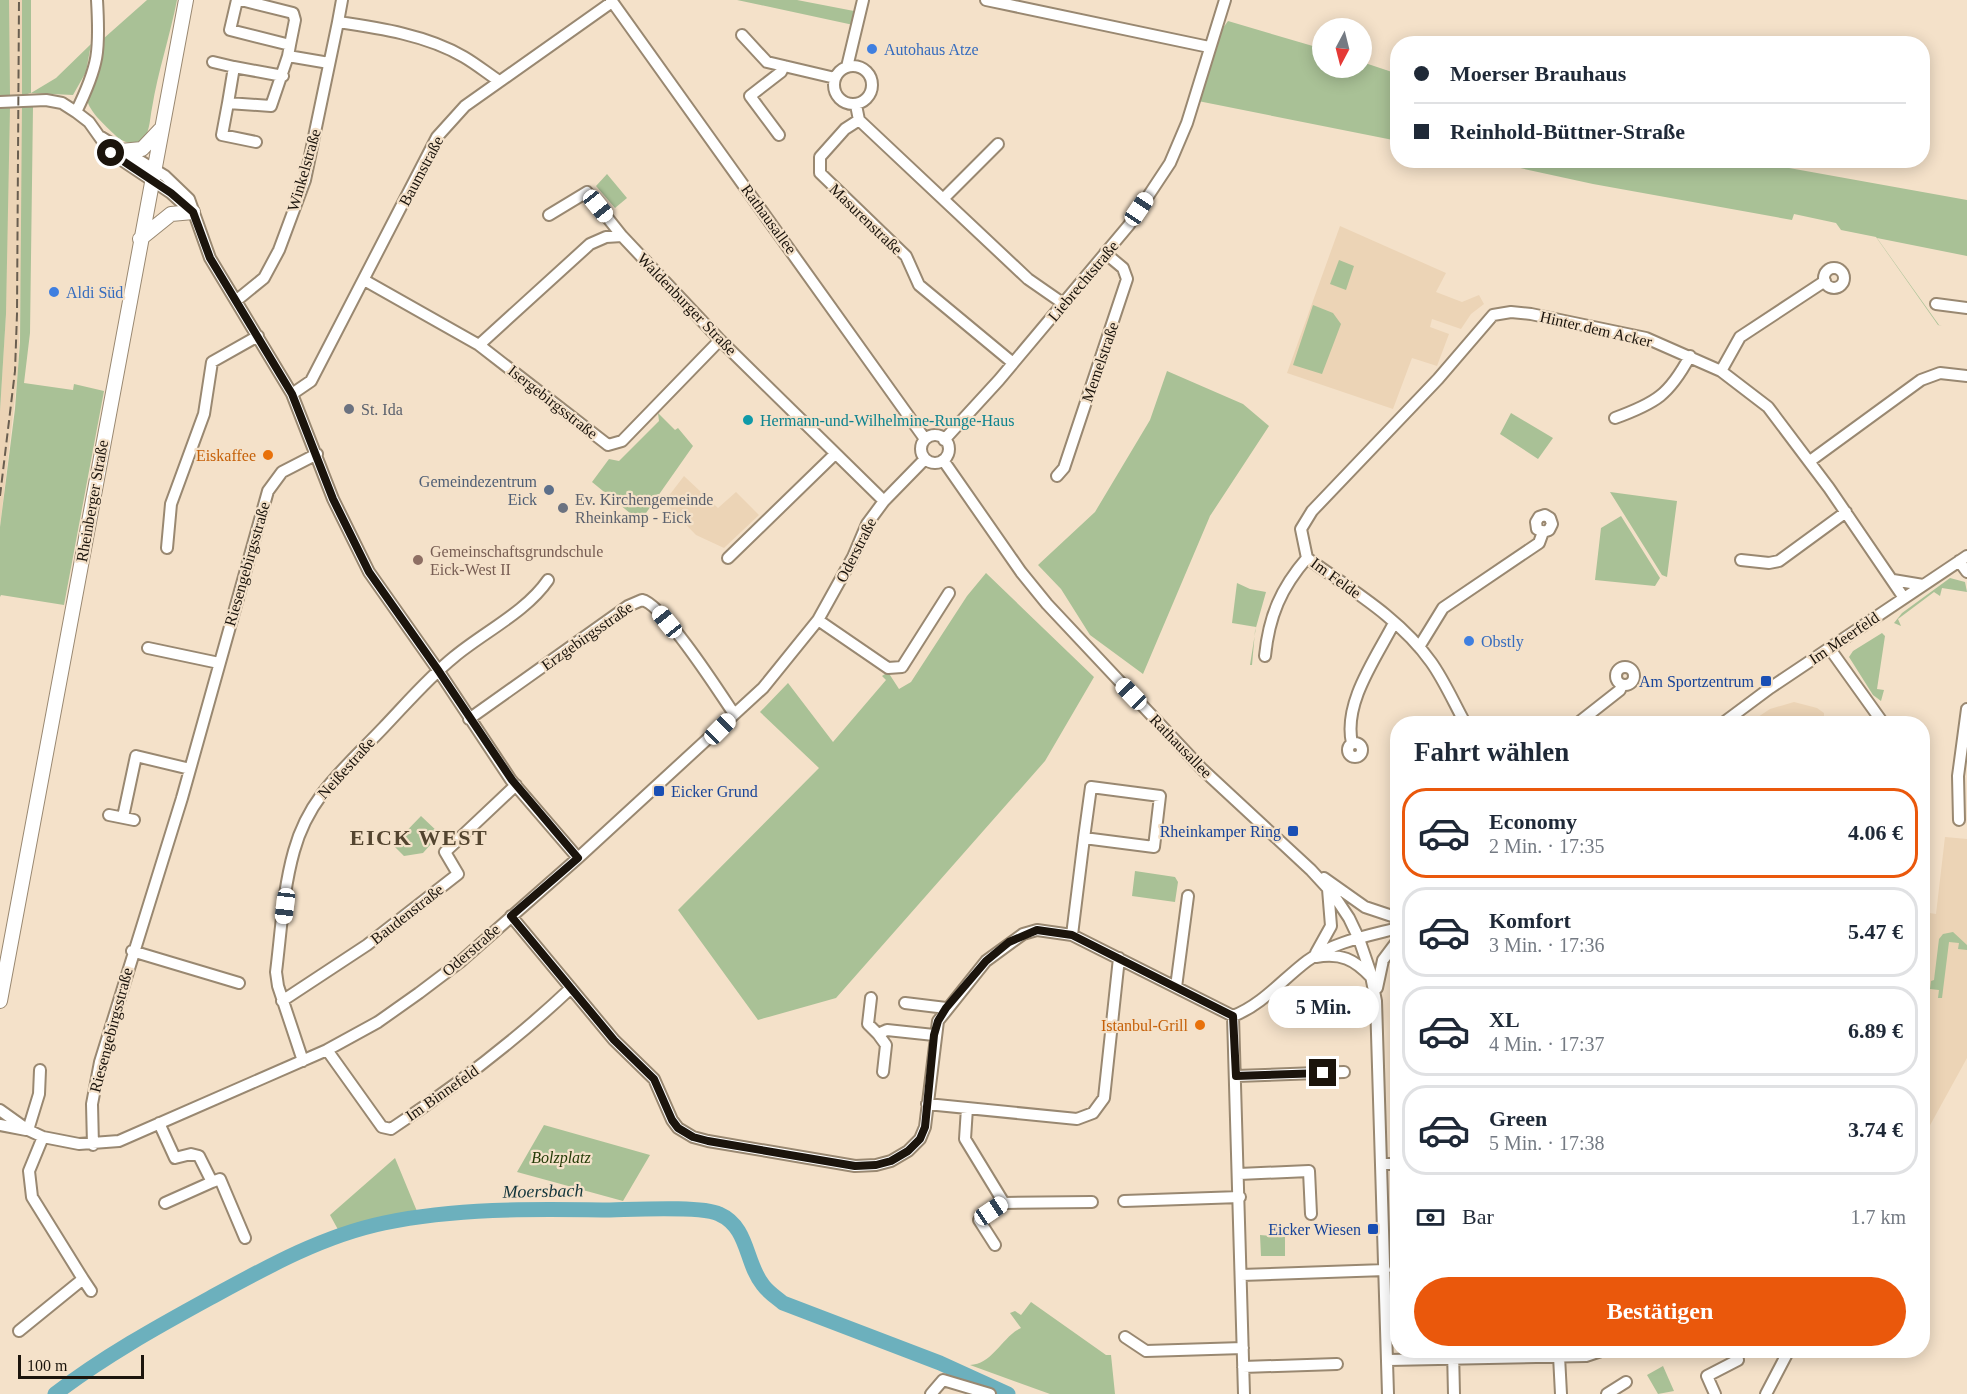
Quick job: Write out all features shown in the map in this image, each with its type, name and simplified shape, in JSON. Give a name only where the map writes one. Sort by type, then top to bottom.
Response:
[{"type":"main road","name":"Rheinberger Straße","points":[[0,1001],[186,0]]},
{"type":"main road","points":[[121,151],[142,149],[161,129]]},
{"type":"main road","points":[[140,239],[171,214],[193,212]]},
{"type":"street","points":[[76,112],[93,77],[98,58],[97,0]]},
{"type":"street","points":[[228,103],[271,106],[283,76],[289,50],[295,20],[293,13],[239,0],[230,30],[289,50],[329,63]]},
{"type":"street","name":"Winkelstraße","points":[[237,300],[264,278],[279,250],[305,180],[342,0]]},
{"type":"street","points":[[847,67],[860,67],[870,75],[872,81],[867,99],[856,105],[843,102],[838,98],[834,84],[835,78],[847,67],[864,0]]},
{"type":"street","points":[[986,0],[1022,4],[1209,47]]},
{"type":"street","name":"Liebrechtstraße","points":[[944,440],[1064,304],[1129,225],[1170,163],[1187,123],[1225,0]]},
{"type":"street","name":"Baumstraße","points":[[292,394],[311,381],[437,137],[465,106],[612,1]]},
{"type":"street","name":"Rathausallee","points":[[612,1],[925,440]]},
{"type":"street","points":[[338,22],[378,28],[423,40],[463,56],[499,81]]},
{"type":"street","points":[[742,35],[767,62],[835,78]]},
{"type":"street","points":[[213,62],[283,76]]},
{"type":"street","points":[[778,135],[750,96],[782,72],[783,66]]},
{"type":"street","points":[[234,67],[222,135],[256,142]]},
{"type":"street","points":[[0,102],[46,100],[62,103],[89,122],[111,153],[152,175],[174,183],[189,199],[210,258],[292,394],[333,499],[369,572],[516,785],[578,858]]},
{"type":"street","points":[[856,105],[859,120],[1028,279],[1064,304]]},
{"type":"street","name":"Masurenstraße","points":[[859,120],[845,129],[820,157],[820,173],[906,256],[919,285],[1013,363]]},
{"type":"street","points":[[101,137],[152,175]]},
{"type":"street","points":[[944,198],[998,144]]},
{"type":"street","name":"Waldenburger Straße","points":[[549,215],[587,192],[622,236],[720,340],[884,501]]},
{"type":"street","points":[[479,345],[590,244],[606,237],[622,236]]},
{"type":"street","name":"Memelstraße","points":[[1057,476],[1064,468],[1127,279],[1123,268],[1105,253]]},
{"type":"street","name":"Isergebirgsstraße","points":[[364,280],[479,345],[608,445],[622,441],[720,340]]},
{"type":"street","points":[[1721,371],[1740,337],[1825,281]]},
{"type":"street","points":[[1936,304],[1967,308]]},
{"type":"street","name":"Hinter dem Acker","points":[[1438,379],[1493,315],[1502,313],[1531,314],[1646,338],[1690,356],[1721,371],[1768,407],[1810,461],[1904,598]]},
{"type":"street","points":[[167,548],[171,504],[204,414],[212,362],[258,336]]},
{"type":"street","points":[[1615,418],[1640,409],[1659,398],[1675,384],[1690,356]]},
{"type":"street","points":[[1810,461],[1921,380],[1940,373],[1967,376]]},
{"type":"street","name":"Im Felde","points":[[1438,379],[1312,511],[1301,529],[1306,558],[1394,623],[1419,647],[1432,663],[1461,716]]},
{"type":"street","points":[[935,436],[944,440],[948,449],[943,460],[932,463],[925,459],[921,449],[925,440],[935,436]]},
{"type":"street","name":"Riesengebirgsstraße","points":[[93,1144],[94,1085],[132,951],[190,769],[268,491],[282,472],[317,454]]},
{"type":"street","points":[[728,558],[836,454]]},
{"type":"street","name":"Oderstraße","points":[[0,1110],[28,1130],[44,1137],[93,1144],[119,1141],[327,1050],[378,1022],[460,962],[578,858],[763,688],[818,620],[853,557],[867,524],[884,501],[925,459]]},
{"type":"street","name":"Rathausallee","points":[[943,460],[1021,572],[1055,612],[1202,769],[1311,870],[1328,889],[1350,918],[1371,977],[1376,1001]]},
{"type":"street","points":[[1741,560],[1769,563],[1779,561],[1846,512]]},
{"type":"street","points":[[1419,647],[1443,608],[1530,550],[1539,543],[1543,532]]},
{"type":"street","points":[[1265,656],[1268,633],[1288,579],[1306,558]]},
{"type":"street","points":[[1963,558],[1967,573]]},
{"type":"street","name":"Im Meerfeld","points":[[1731,716],[1963,558]]},
{"type":"street","name":"Neißestraße","points":[[303,1061],[282,1001],[276,972],[294,849],[313,806],[329,782],[438,670],[538,595],[548,580]]},
{"type":"street","points":[[1893,580],[1923,585]]},
{"type":"street","points":[[818,620],[888,668],[895,669],[902,667],[949,593]]},
{"type":"street","name":"Erzgebirgsstraße","points":[[469,719],[640,600],[654,606],[693,654],[734,714]]},
{"type":"street","points":[[1352,743],[1348,729],[1356,695],[1394,623]]},
{"type":"street","points":[[148,648],[219,663]]},
{"type":"street","points":[[1830,648],[1878,716]]},
{"type":"street","points":[[1587,716],[1620,690],[1622,685]]},
{"type":"street","points":[[1959,820],[1958,776],[1967,709]]},
{"type":"street","points":[[109,815],[128,818],[136,756],[190,769]]},
{"type":"street","name":"Baudenstraße","points":[[282,1001],[367,945],[458,874],[445,852],[516,785]]},
{"type":"street","points":[[1072,935],[1084,838],[1091,787],[1160,796],[1154,847],[1084,838]]},
{"type":"street","points":[[1311,870],[1365,907],[1390,915]]},
{"type":"street","points":[[1313,957],[1330,930],[1331,907],[1328,889]]},
{"type":"street","points":[[1176,987],[1188,896]]},
{"type":"street","points":[[511,916],[614,1040],[654,1079],[672,1120],[678,1128],[693,1137],[855,1166],[876,1165],[891,1161],[908,1151],[920,1139],[927,1104],[934,1035],[938,1021],[946,1008],[986,961],[1016,938],[1037,930],[1072,935],[1233,1016],[1246,1011],[1313,957],[1333,946],[1390,930]]},
{"type":"street","name":"Riesengebirgsstraße","points":[[132,951],[239,983]]},
{"type":"street","points":[[1388,1394],[1376,1001],[1383,960],[1390,951]]},
{"type":"street","points":[[1313,957],[1347,957],[1371,977]]},
{"type":"street","points":[[927,1104],[1077,1119],[1093,1113],[1104,1098],[1119,958]]},
{"type":"street","name":"Im Binnefeld","points":[[327,1050],[382,1127],[391,1129],[440,1096],[522,1034],[572,988]]},
{"type":"street","points":[[871,998],[868,1024],[886,1045],[883,1072]]},
{"type":"street","points":[[905,1004],[946,1008]]},
{"type":"street","points":[[1233,1016],[1244,1394]]},
{"type":"street","points":[[878,1034],[887,1030],[934,1035]]},
{"type":"street","points":[[28,1130],[39,1094],[40,1070]]},
{"type":"street","points":[[1236,1076],[1344,1072]]},
{"type":"street","points":[[967,1108],[966,1139],[1004,1203]]},
{"type":"street","points":[[159,1123],[175,1158],[191,1154],[199,1156],[212,1182]]},
{"type":"street","name":"Oderstraße","points":[[0,1125],[28,1130]]},
{"type":"street","points":[[44,1137],[29,1171],[32,1197],[91,1291]]},
{"type":"street","points":[[1382,1164],[1390,1164]]},
{"type":"street","points":[[1239,1174],[1309,1172],[1311,1214]]},
{"type":"street","points":[[165,1203],[220,1179],[245,1238]]},
{"type":"street","points":[[1124,1201],[1239,1197]]},
{"type":"street","points":[[995,1245],[979,1220],[1004,1203],[1092,1202]]},
{"type":"street","points":[[1241,1275],[1384,1270]]},
{"type":"street","points":[[19,1331],[83,1279]]},
{"type":"street","points":[[1125,1337],[1146,1351],[1243,1348]]},
{"type":"street","points":[[1388,1360],[1410,1358]]},
{"type":"street","points":[[1453,1358],[1454,1394]]},
{"type":"street","points":[[1561,1394],[1562,1358]]},
{"type":"street","points":[[1715,1394],[1707,1376],[1738,1360],[1737,1358]]},
{"type":"street","points":[[1766,1394],[1785,1358]]},
{"type":"street","points":[[1243,1367],[1337,1364]]},
{"type":"street","points":[[931,1394],[943,1380],[990,1394]]},
{"type":"street","points":[[1607,1394],[1626,1382]]},
{"type":"shaded area","points":[[9,0],[22,0],[22,250],[18,371],[0,527],[0,411],[6,314]]},
{"type":"shaded area","points":[[1340,226],[1446,273],[1436,292],[1462,302],[1479,295],[1484,304],[1471,314],[1461,329],[1432,319],[1430,327],[1449,334],[1437,366],[1412,358],[1393,409],[1287,373]]},
{"type":"shaded area","points":[[684,476],[718,508],[736,492],[759,515],[724,548],[696,535],[664,502]]},
{"type":"shaded area","points":[[1794,702],[1817,708],[1824,713],[1824,716],[1760,716],[1770,709]]},
{"type":"shaded area","points":[[1945,837],[1967,839],[1967,1058],[1930,1125],[1930,913],[1936,914]]},
{"type":"green space","points":[[0,0],[9,0],[10,97],[0,98]]},
{"type":"green space","points":[[22,0],[31,0],[31,93],[56,78],[91,44],[86,72],[73,95],[30,93],[22,96]]},
{"type":"green space","points":[[147,0],[177,0],[157,81],[148,132],[140,141],[129,143],[118,138],[94,114],[87,99],[101,66],[103,39]]},
{"type":"green space","points":[[737,0],[797,0],[854,11],[860,18],[858,26]]},
{"type":"green space","points":[[1228,21],[1312,46],[1312,78],[1372,78],[1372,65],[1390,71],[1390,139],[1193,100],[1209,47]]},
{"type":"green space","points":[[22,105],[33,107],[30,333],[24,383],[73,390],[74,384],[104,391],[64,605],[1,595],[0,597],[0,527],[15,409],[20,342]]},
{"type":"green space","points":[[10,106],[6,314],[0,411],[0,107]]},
{"type":"green space","points":[[1520,168],[1790,168],[1967,200],[1967,256],[1877,238],[1939,325],[1942,326],[1938,325],[1876,237],[1841,230],[1836,223],[1794,214],[1792,220],[1593,184]]},
{"type":"green space","points":[[607,174],[627,198],[615,208],[596,186]]},
{"type":"green space","points":[[1339,260],[1354,266],[1346,290],[1330,284]]},
{"type":"green space","points":[[1313,305],[1333,313],[1341,324],[1322,374],[1293,365]]},
{"type":"green space","points":[[1167,371],[1243,404],[1269,426],[1210,516],[1143,674],[1090,635],[1061,589],[1038,565],[1095,512],[1150,420]]},
{"type":"green space","points":[[658,413],[675,430],[678,428],[693,446],[646,513],[641,518],[636,518],[592,482],[609,459],[619,461],[659,421]]},
{"type":"green space","points":[[1511,413],[1553,438],[1538,459],[1500,434]]},
{"type":"green space","points":[[1610,492],[1677,501],[1667,577],[1662,575]]},
{"type":"green space","points":[[1621,516],[1660,578],[1655,586],[1595,580],[1601,528]]},
{"type":"green space","points":[[986,573],[1094,677],[1045,761],[836,998],[758,1020],[678,910],[819,768],[760,712],[788,683],[833,742],[886,680],[882,676],[888,672],[899,689],[911,682],[967,596]]},
{"type":"green space","points":[[1950,578],[1965,582],[1967,592],[1942,588],[1940,596],[1934,592],[1898,619],[1901,626],[1894,623],[1902,613]]},
{"type":"green space","points":[[1237,583],[1250,589],[1266,592],[1256,628],[1232,623]]},
{"type":"green space","points":[[1882,633],[1885,636],[1877,689],[1884,690],[1881,701],[1873,695],[1849,657],[1853,651]]},
{"type":"green space","points":[[1255,636],[1252,665],[1250,665]]},
{"type":"green space","points":[[421,816],[440,834],[423,853],[404,856],[393,845]]},
{"type":"green space","points":[[1135,871],[1175,877],[1178,882],[1175,902],[1132,896]]},
{"type":"green space","points":[[1953,932],[1967,945],[1967,950],[1958,949],[1959,943],[1949,942],[1942,998],[1938,998],[1939,990],[1930,989],[1931,981],[1934,980],[1939,939],[1943,934]]},
{"type":"green space","name":"Bolzplatz","points":[[544,1125],[650,1155],[623,1201],[517,1172]]},
{"type":"green space","points":[[395,1158],[421,1221],[341,1235],[330,1215]]},
{"type":"green space","points":[[1260,1235],[1285,1237],[1285,1256],[1261,1256]]},
{"type":"green space","points":[[1031,1302],[1106,1355],[1111,1355],[1115,1394],[1050,1394],[970,1365],[978,1364],[991,1356],[1014,1332],[1021,1328],[1010,1313],[1015,1311],[1021,1315]]},
{"type":"green space","points":[[1663,1366],[1674,1391],[1658,1394],[1647,1375]]},
{"type":"waterway","name":"Moersbach","points":[[55,1394],[92,1367],[131,1343],[231,1287],[294,1254],[361,1229],[411,1218],[465,1212],[663,1209],[710,1211],[729,1220],[741,1236],[757,1276],[767,1290],[783,1303],[940,1363],[1008,1394]]},
{"type":"railway","points":[[0,496],[15,371],[19,0]]},
{"type":"place","name":"Autohaus Atze","points":[[872,49]]},
{"type":"place","name":"Aldi Süd","points":[[54,292]]},
{"type":"place","name":"St. Ida","points":[[349,409]]},
{"type":"place","name":"Hermann-und-Wilhelmine-Runge-Haus","points":[[748,420]]},
{"type":"place","name":"Eiskaffee","points":[[268,455]]},
{"type":"place","name":"Gemeindezentrum Eick","points":[[549,490]]},
{"type":"place","name":"Ev. Kirchengemeinde Rheinkamp - Eick","points":[[563,508]]},
{"type":"place","name":"Gemeinschaftsgrundschule Eick-West II","points":[[418,560]]},
{"type":"place","name":"Obstly","points":[[1469,641]]},
{"type":"place","name":"Am Sportzentrum","points":[[1766,681]]},
{"type":"place","name":"Eicker Grund","points":[[659,791]]},
{"type":"place","name":"Rheinkamper Ring","points":[[1293,831]]},
{"type":"place","name":"Istanbul-Grill","points":[[1200,1025]]},
{"type":"place","name":"Eicker Wiesen","points":[[1373,1229]]},
{"type":"district","name":"EICK WEST","points":[[419,837]]},
{"type":"route","points":[[111,153],[171,193],[193,212],[210,258],[292,394],[319,458],[333,499],[369,572],[512,780],[578,858],[511,916],[614,1040],[654,1079],[672,1120],[678,1128],[693,1137],[708,1141],[855,1166],[876,1165],[891,1161],[908,1151],[920,1139],[925,1127],[934,1035],[938,1021],[946,1008],[986,961],[1009,942],[1023,934],[1037,930],[1072,935],[1233,1016],[1236,1076],[1323,1073]]}]
